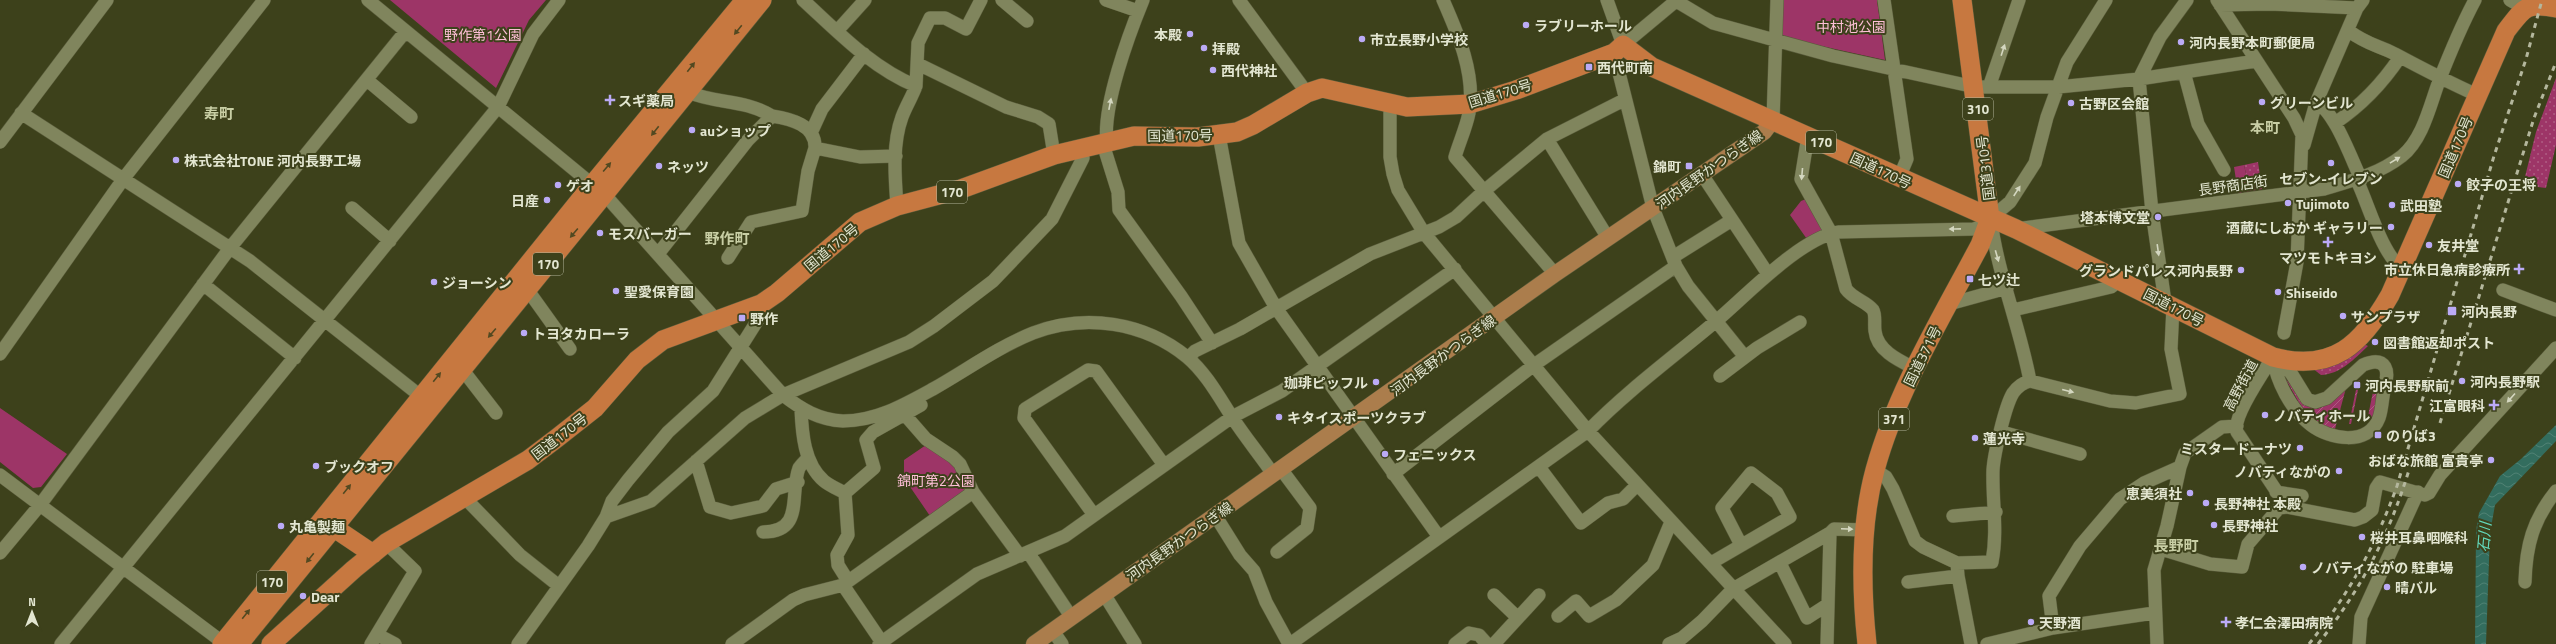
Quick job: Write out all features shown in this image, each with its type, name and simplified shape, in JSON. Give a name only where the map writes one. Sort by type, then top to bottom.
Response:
[{"type":"highway","name":"170","points":[[426,401],[462,369],[527,289],[599,190],[745,0]]},
{"type":"highway","name":"170","points":[[227,644],[328,524],[426,401],[599,190],[688,92],[762,0]]},
{"type":"highway","name":"国道310号","points":[[1962,0],[1982,87],[1990,218]]},
{"type":"highway","name":"国道170号","points":[[271,644],[379,549],[528,460],[557,438],[595,408],[637,360],[663,340],[761,304],[777,293],[860,222],[897,206],[961,189],[1054,155],[1134,136],[1219,135],[1253,125],[1307,93],[1322,88],[1390,103],[1429,107],[1470,104],[1516,90],[1618,49],[1652,67],[1773,120],[1899,178],[1990,218],[2022,228],[2120,280],[2274,357],[2304,363],[2333,358],[2355,342],[2374,322],[2390,295],[2517,4],[2535,4],[2556,8]]},
{"type":"highway","name":"国道371号","points":[[1866,641],[1861,571],[1865,530],[1875,470],[1898,405],[1980,245],[1990,218]]},
{"type":"highway","points":[[328,524],[379,549]]},
{"type":"main road","name":"河内長野かつらぎ線","points":[[1034,644],[1277,471],[1355,418],[1555,274],[1766,130],[1773,120]]},
{"type":"street","points":[[0,142],[107,0]]},
{"type":"street","points":[[0,354],[124,178],[264,0]]},
{"type":"street","points":[[368,0],[599,190],[783,395],[801,409],[813,415],[841,421],[873,418],[912,401],[1001,350],[1045,330],[1077,324],[1113,323],[1154,336],[1188,358],[1209,381],[1232,417],[1310,508],[1307,528],[1277,552]]},
{"type":"street","points":[[61,644],[498,107],[533,34],[559,0]]},
{"type":"street","points":[[803,0],[864,54],[893,76],[916,86]]},
{"type":"street","points":[[837,31],[865,0]]},
{"type":"street","points":[[897,206],[896,156],[902,117],[916,86],[918,43],[930,18],[945,18],[966,29],[981,0]]},
{"type":"street","points":[[1002,0],[1027,21]]},
{"type":"street","points":[[1106,0],[1141,5],[1110,100],[1106,131],[1105,143],[1118,192],[1119,210],[1182,296],[1212,343]]},
{"type":"street","points":[[1239,0],[1307,93]]},
{"type":"street","points":[[1443,0],[1458,33],[1468,76],[1470,104],[1455,157],[1555,274]]},
{"type":"street","points":[[1607,0],[1618,49],[1624,100],[1653,208],[1675,262],[1688,286],[1745,356]]},
{"type":"street","points":[[1773,120],[1777,0]]},
{"type":"street","points":[[1884,0],[1907,159],[1899,178]]},
{"type":"street","points":[[1982,87],[2019,0]]},
{"type":"street","points":[[1215,515],[1240,555],[1254,571],[1266,602],[1289,644],[1588,432],[1614,405],[1716,321],[1768,274],[1817,239],[1831,233],[1974,229],[1980,227],[2010,202],[2035,163],[2067,62],[2106,0]]},
{"type":"street","points":[[1875,470],[1886,477],[1893,489],[1915,541],[1930,551],[1957,563],[1992,562],[1996,542],[1996,512],[1993,471],[2006,410],[2014,392],[2022,384],[2030,381],[2110,401],[2136,403],[2180,394],[2171,349],[2169,304],[2152,212],[2139,79],[2160,37],[2187,0]]},
{"type":"street","name":"長野商店街","points":[[2022,228],[2324,190],[2360,179],[2402,155],[2418,137],[2440,80],[2475,0]]},
{"type":"street","points":[[1618,49],[1677,1],[1713,23],[1833,56],[1982,87],[2058,87],[2139,79],[2256,61]]},
{"type":"street","points":[[2218,3],[2268,4],[2298,7],[2360,4],[2316,103],[2303,149]]},
{"type":"street","points":[[2218,3],[2294,118],[2302,135],[2302,192],[2297,262],[2284,333]]},
{"type":"street","points":[[2349,31],[2365,43],[2379,47],[2440,80],[2477,95]]},
{"type":"street","points":[[0,553],[40,504],[230,248],[406,32]]},
{"type":"street","points":[[811,133],[822,109],[864,54]]},
{"type":"street","points":[[2335,123],[2356,109],[2370,95],[2400,57]]},
{"type":"street","points":[[918,64],[1006,107],[1038,117],[1049,124],[1054,155]]},
{"type":"street","points":[[2184,72],[2198,124],[2224,170]]},
{"type":"street","points":[[367,80],[411,118]]},
{"type":"street","points":[[688,92],[696,96],[745,104],[772,116],[799,123],[811,133],[815,140],[815,148],[808,171],[802,211],[750,222],[728,258]]},
{"type":"street","points":[[1188,358],[1195,351],[1276,308],[1370,254],[1424,233],[1456,217],[1484,191],[1547,139],[1624,100]]},
{"type":"street","points":[[1390,103],[1390,157],[1393,174],[1398,190],[1424,233],[1496,317],[1588,432],[1711,563],[1779,643]]},
{"type":"street","points":[[2316,103],[2323,105],[2335,123],[2360,179],[2359,185],[2386,246],[2395,264],[2402,268]]},
{"type":"street","points":[[21,113],[124,178],[277,281],[426,401]]},
{"type":"street","points":[[658,254],[748,140],[772,116]]},
{"type":"street","points":[[1219,135],[1239,243],[1276,308],[1438,537]]},
{"type":"street","points":[[1808,136],[1801,179],[1831,233],[1846,289],[1850,295],[1871,307],[1874,313],[1876,339],[1892,356],[1916,370]]},
{"type":"street","points":[[1547,139],[1608,238]]},
{"type":"street","points":[[815,148],[860,157],[896,156]]},
{"type":"street","points":[[606,518],[651,501],[745,418],[783,395],[909,342],[993,281],[1052,219],[1083,158],[1082,149]]},
{"type":"street","points":[[1701,173],[1768,274]]},
{"type":"street","points":[[352,208],[390,241]]},
{"type":"street","points":[[1990,218],[1993,242],[2013,310],[2030,381]]},
{"type":"street","points":[[1393,474],[1534,365],[1732,220]]},
{"type":"street","points":[[846,493],[848,535],[837,555],[838,565],[845,583],[882,643],[977,574],[1065,536],[1232,417],[1282,391],[1455,269]]},
{"type":"street","points":[[2013,310],[2111,287],[2120,280]]},
{"type":"street","points":[[203,284],[295,358]]},
{"type":"street","points":[[1949,304],[2007,288]]},
{"type":"street","points":[[527,289],[570,349]]},
{"type":"street","points":[[2503,290],[2556,310]]},
{"type":"street","points":[[518,644],[606,518],[612,502],[668,432],[713,392],[739,347],[759,318],[761,304]]},
{"type":"street","points":[[1720,376],[1745,356],[1800,322]]},
{"type":"street","points":[[2161,549],[2210,564],[2242,566],[2248,544],[2279,508],[2287,507],[2355,520],[2363,517],[2372,510],[2376,488],[2380,482],[2424,495],[2430,493],[2440,475],[2556,348]]},
{"type":"street","points":[[846,493],[874,468],[866,444],[868,437],[1002,359],[1001,350]]},
{"type":"street","points":[[2274,357],[2291,373],[2308,400],[2314,402],[2327,398],[2363,365],[2370,362],[2381,364],[2387,376],[2379,418],[2375,426],[2353,438],[2343,438],[2321,432],[2301,415],[2281,386],[2275,374],[2274,357]]},
{"type":"street","name":"高野街道","points":[[2157,644],[2154,613],[2154,570],[2161,549],[2180,467],[2185,453],[2222,427],[2237,426],[2259,379],[2274,357]]},
{"type":"street","points":[[462,369],[496,413]]},
{"type":"street","points":[[1094,515],[1024,418],[1025,409],[1088,370],[1096,371],[1164,465]]},
{"type":"street","points":[[801,409],[802,428],[808,458],[825,482],[846,493]]},
{"type":"street","points":[[905,415],[926,439],[953,457],[960,464],[973,492],[1024,554],[1072,618]]},
{"type":"street","points":[[2237,426],[2237,432],[2287,507]]},
{"type":"street","points":[[2002,432],[2080,454]]},
{"type":"street","points":[[763,532],[776,532],[786,525],[792,515],[800,468],[808,458]]},
{"type":"street","points":[[696,461],[710,507],[730,512],[763,506],[776,489],[798,482]]},
{"type":"street","points":[[1539,467],[1581,523],[1608,503],[1623,499],[1637,485]]},
{"type":"street","points":[[2053,628],[2049,596],[2080,546],[2120,499],[2144,483],[2180,467]]},
{"type":"street","points":[[1711,563],[1790,517],[1777,493],[1751,473],[1722,508],[1741,545]]},
{"type":"street","points":[[0,474],[122,568],[227,644]]},
{"type":"street","points":[[2525,582],[2525,560],[2534,524],[2556,491]]},
{"type":"street","points":[[732,644],[793,600],[804,595],[845,583],[973,492]]},
{"type":"street","points":[[2276,492],[2302,496]]},
{"type":"street","points":[[2359,644],[2361,617],[2418,492]]},
{"type":"street","points":[[465,498],[520,555],[559,586]]},
{"type":"street","points":[[1952,516],[1996,512]]},
{"type":"street","points":[[1558,616],[1576,601],[1589,616],[1616,600],[1652,565],[1671,522]]},
{"type":"street","points":[[1669,644],[1682,638],[1702,621],[1733,589],[1780,563],[1830,533],[1834,529],[1865,530]]},
{"type":"street","points":[[1827,644],[1830,533]]},
{"type":"street","points":[[379,549],[414,571],[375,640],[394,644]]},
{"type":"street","points":[[1780,563],[1807,618],[1827,605]]},
{"type":"street","points":[[1957,563],[1958,576],[1971,644]]},
{"type":"street","points":[[1908,582],[1958,576]]},
{"type":"street","points":[[1104,594],[1135,644]]},
{"type":"street","points":[[1494,595],[1518,618]]},
{"type":"street","points":[[1494,644],[1539,595]]},
{"type":"street","points":[[1987,644],[2053,628],[2154,613]]},
{"type":"street","points":[[1053,631],[1062,644]]},
{"type":"street","points":[[1455,644],[1469,633],[1479,635],[1487,644]]},
{"type":"green space","name":"野作第1公園","points":[[390,0],[546,0],[529,20],[496,88]]},
{"type":"green space","name":"中村池公園","points":[[1780,0],[1877,0],[1885,60],[1780,37]]},
{"type":"green space","points":[[2556,78],[2556,145],[2546,188],[2523,185],[2536,132]]},
{"type":"green space","points":[[2258,162],[2262,189],[2250,191],[2244,165]]},
{"type":"green space","points":[[2244,165],[2250,191],[2238,193],[2234,167]]},
{"type":"green space","points":[[1806,199],[1823,231],[1809,242],[1790,215],[1801,201]]},
{"type":"green space","points":[[2364,344],[2368,346],[2347,365],[2335,372],[2321,375],[2312,368]]},
{"type":"green space","points":[[2285,378],[2306,404],[2317,409],[2329,404],[2346,388],[2335,429],[2317,422],[2304,410]]},
{"type":"green space","points":[[2358,380],[2360,380],[2351,424],[2349,424]]},
{"type":"green space","points":[[2375,382],[2379,387],[2374,418],[2367,421]]},
{"type":"green space","points":[[0,408],[67,454],[41,487],[33,488],[0,462]]},
{"type":"green space","name":"錦町第2公園","points":[[926,445],[955,462],[966,492],[930,516],[904,478],[904,460]]},
{"type":"water","name":"石川","points":[[2556,425],[2556,441],[2495,505],[2490,533],[2486,644],[2475,644],[2476,531],[2479,513],[2500,476],[2521,459]]},
{"type":"railway","points":[[2309,644],[2337,606],[2360,569],[2379,530],[2397,486],[2494,156],[2526,59],[2542,0]]},
{"type":"railway","points":[[2440,423],[2534,118],[2556,62]]},
{"type":"railway","points":[[2318,644],[2347,603],[2372,562],[2392,518],[2409,470]]},
{"type":"place","name":"ラブリーホール","points":[[1526,25]]},
{"type":"place","name":"本殿","points":[[1190,34]]},
{"type":"place","name":"市立長野小学校","points":[[1362,39]]},
{"type":"place","name":"河内長野本町郵便局","points":[[2181,42]]},
{"type":"place","name":"拝殿","points":[[1204,48]]},
{"type":"place","name":"西代町南","points":[[1589,67]]},
{"type":"place","name":"西代神社","points":[[1213,70]]},
{"type":"place","name":"スギ薬局","points":[[610,100]]},
{"type":"place","name":"グリーンビル","points":[[2262,102]]},
{"type":"place","name":"古野区会館","points":[[2071,103]]},
{"type":"place","name":"auショップ","points":[[692,130]]},
{"type":"place","name":"株式会社TONE 河内長野工場","points":[[176,160]]},
{"type":"place","name":"セブン-イレブン","points":[[2331,163]]},
{"type":"place","name":"ネッツ","points":[[659,166]]},
{"type":"place","name":"錦町","points":[[1689,166]]},
{"type":"place","name":"餃子の王将","points":[[2458,184]]},
{"type":"place","name":"ゲオ","points":[[558,185]]},
{"type":"place","name":"日産","points":[[547,200]]},
{"type":"place","name":"Tujimoto","points":[[2288,203]]},
{"type":"place","name":"武田塾","points":[[2392,205]]},
{"type":"place","name":"塔本博文堂","points":[[2158,217]]},
{"type":"place","name":"酒蔵にしおか ギャラリー","points":[[2391,227]]},
{"type":"place","name":"モスバーガー","points":[[600,233]]},
{"type":"place","name":"マツモトキヨシ","points":[[2328,242]]},
{"type":"place","name":"友井堂","points":[[2429,245]]},
{"type":"place","name":"市立休日急病診療所","points":[[2519,269]]},
{"type":"place","name":"グランドパレス河内長野","points":[[2241,270]]},
{"type":"place","name":"七ツ辻","points":[[1970,279]]},
{"type":"place","name":"ジョーシン","points":[[434,282]]},
{"type":"place","name":"聖愛保育園","points":[[616,291]]},
{"type":"place","name":"Shiseido","points":[[2278,292]]},
{"type":"place","name":"河内長野","points":[[2452,311]]},
{"type":"place","name":"サンプラザ","points":[[2343,316]]},
{"type":"place","name":"野作","points":[[742,318]]},
{"type":"place","name":"トヨタカローラ","points":[[524,333]]},
{"type":"place","name":"図書館返却ポスト","points":[[2375,342]]},
{"type":"place","name":"河内長野駅","points":[[2462,381]]},
{"type":"place","name":"珈琲ピッフル","points":[[1376,382]]},
{"type":"place","name":"河内長野駅前","points":[[2357,385]]},
{"type":"place","name":"江富眼科","points":[[2494,405]]},
{"type":"place","name":"ノバティホール","points":[[2265,415]]},
{"type":"place","name":"キタイスポーツクラブ","points":[[1279,417]]},
{"type":"place","name":"のりば3","points":[[2378,435]]},
{"type":"place","name":"蓮光寺","points":[[1975,438]]},
{"type":"place","name":"ミスタードーナツ","points":[[2300,448]]},
{"type":"place","name":"フェニックス","points":[[1385,454]]},
{"type":"place","name":"おばな旅館 富貴亭","points":[[2491,460]]},
{"type":"place","name":"ブックオフ","points":[[316,466]]},
{"type":"place","name":"ノバティながの","points":[[2339,471]]},
{"type":"place","name":"恵美須社","points":[[2190,493]]},
{"type":"place","name":"長野神社 本殿","points":[[2206,503]]},
{"type":"place","name":"長野神社","points":[[2214,525]]},
{"type":"place","name":"丸亀製麺","points":[[281,526]]},
{"type":"place","name":"桜井耳鼻咽喉科","points":[[2362,537]]},
{"type":"place","name":"ノバティながの 駐車場","points":[[2303,567]]},
{"type":"place","name":"晴バル","points":[[2387,587]]},
{"type":"place","name":"Dear","points":[[303,596]]},
{"type":"place","name":"天野酒","points":[[2031,622]]},
{"type":"place","name":"孝仁会澤田病院","points":[[2226,622]]},
{"type":"district","name":"寿町","points":[[219,113]]},
{"type":"district","name":"本町","points":[[2265,127]]},
{"type":"district","name":"野作町","points":[[727,238]]},
{"type":"district","name":"長野町","points":[[2176,545]]}]
